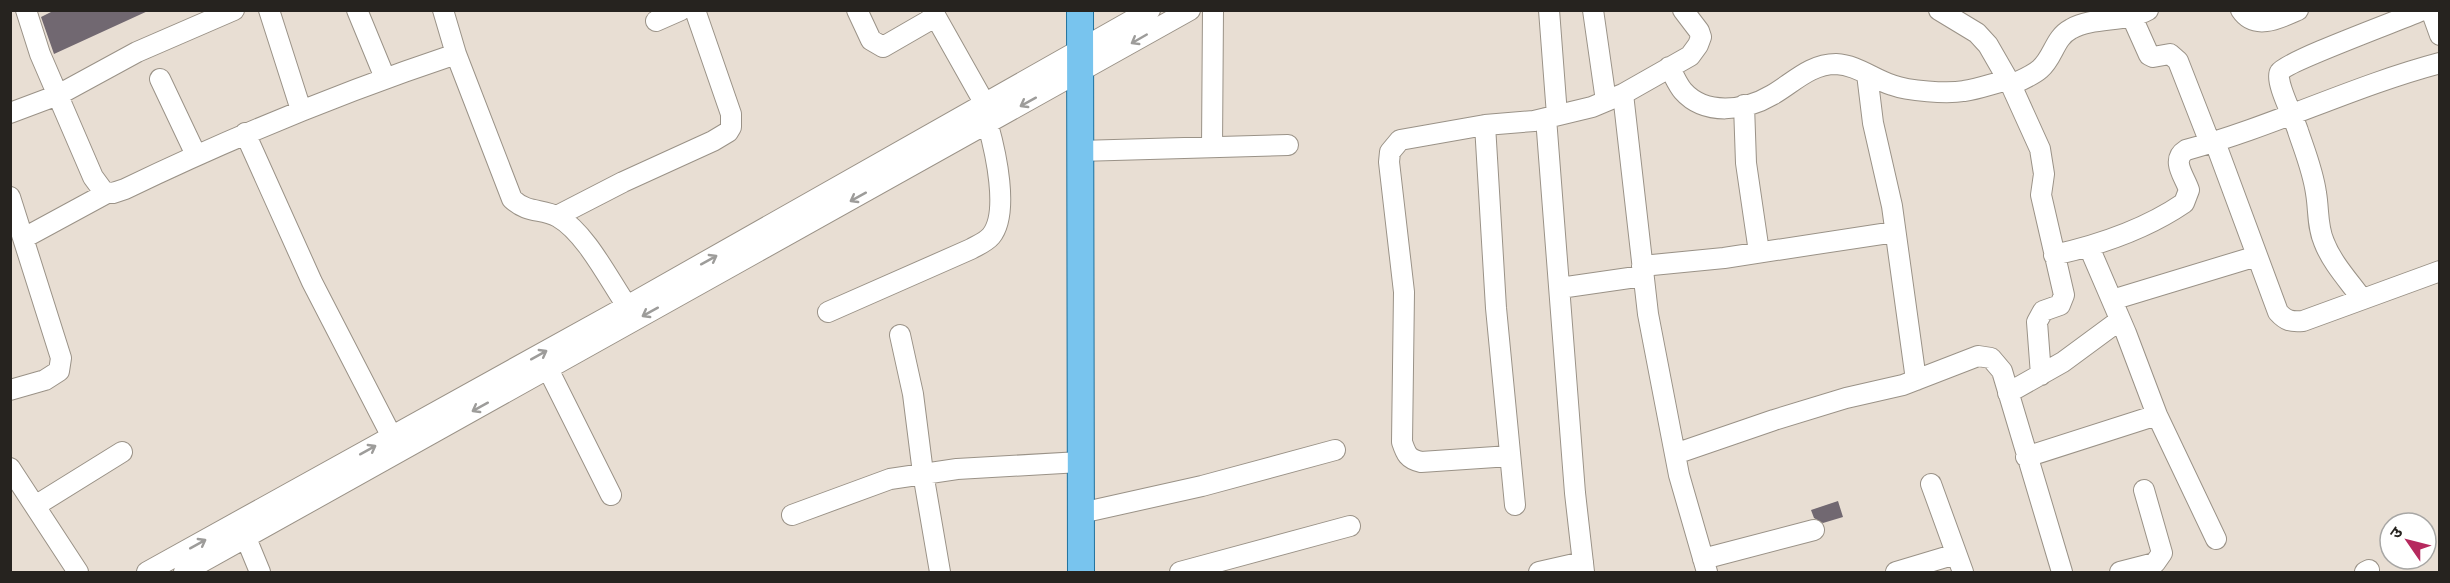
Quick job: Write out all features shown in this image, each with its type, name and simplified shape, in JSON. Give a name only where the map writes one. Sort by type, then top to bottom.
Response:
[{"type":"main road","points":[[1080,10],[1081,573]]},
{"type":"street","points":[[26,10],[40,54],[93,177],[100,188],[107,193]]},
{"type":"street","points":[[10,113],[58,95],[137,52],[234,10]]},
{"type":"street","points":[[269,10],[302,110]]},
{"type":"street","points":[[357,10],[385,78]]},
{"type":"street","points":[[443,10],[456,54],[512,199],[529,211],[557,216],[580,236],[627,306]]},
{"type":"street","points":[[656,21],[681,10]]},
{"type":"street","points":[[557,216],[623,182],[713,141],[731,128],[731,114],[695,10]]},
{"type":"street","points":[[828,312],[971,249],[991,236],[998,215],[1000,173],[991,123],[984,103],[934,14],[883,47],[871,40],[857,10]]},
{"type":"street","points":[[147,573],[627,306],[1150,10]]},
{"type":"street","points":[[184,573],[1190,10]]},
{"type":"street","points":[[1212,147],[1213,10]]},
{"type":"street","points":[[1539,573],[1584,567],[1575,493],[1560,288],[1551,117],[1549,10]]},
{"type":"street","points":[[1593,10],[1615,98],[1648,314],[1675,454],[1705,566],[1814,530]]},
{"type":"street","points":[[1510,456],[1421,462],[1412,460],[1406,454],[1402,442],[1404,292],[1389,152],[1400,140],[1485,125],[1534,121],[1592,107],[1615,98],[1690,56],[1701,37],[1695,24],[1683,10]]},
{"type":"street","points":[[1939,10],[1977,33],[1988,45],[2010,82],[2040,149],[2044,174],[2041,195],[2064,295],[2060,305],[2043,311],[2037,322],[2042,375]]},
{"type":"street","points":[[2241,10],[2248,18],[2264,22],[2298,10]]},
{"type":"street","points":[[1669,67],[1682,90],[1703,106],[1717,109],[1744,105],[1770,97],[1815,67],[1840,64],[1901,88],[1964,91],[2010,82],[2040,69],[2052,54],[2056,42],[2069,29],[2081,24],[2140,14],[2149,55],[2153,57],[2170,54],[2178,61],[2213,143],[2278,312],[2291,322],[2303,321],[2439,271]]},
{"type":"street","points":[[2362,299],[2331,257],[2324,243],[2319,229],[2311,169],[2292,113],[2278,81],[2278,75],[2284,68],[2434,19]]},
{"type":"street","points":[[24,238],[107,193],[125,189],[245,133],[385,78],[456,54]]},
{"type":"street","points":[[2054,255],[2089,247],[2119,236],[2184,203],[2189,190],[2180,168],[2179,157],[2186,150],[2213,143],[2384,79],[2439,63]]},
{"type":"street","points":[[1868,74],[1869,100],[1891,199],[1916,380]]},
{"type":"street","points":[[160,79],[196,155]]},
{"type":"street","points":[[1744,105],[1746,163],[1759,252]]},
{"type":"street","points":[[1485,125],[1492,256],[1515,506]]},
{"type":"street","points":[[245,133],[312,282],[392,437]]},
{"type":"street","points":[[1079,151],[1288,145]]},
{"type":"street","points":[[10,197],[61,358],[59,371],[52,377],[10,390]]},
{"type":"street","points":[[1560,288],[1642,271],[1895,232]]},
{"type":"street","points":[[2089,247],[2157,415],[2216,538]]},
{"type":"street","points":[[2112,300],[2257,256]]},
{"type":"street","points":[[2008,393],[2063,362],[2120,320]]},
{"type":"street","points":[[900,334],[913,394],[922,473],[940,573]]},
{"type":"street","points":[[1675,454],[1774,420],[1916,380],[1978,357],[1986,357],[1996,362],[2002,371],[2062,573]]},
{"type":"street","points":[[548,369],[611,495]]},
{"type":"street","points":[[2026,457],[2157,415]]},
{"type":"street","points":[[1080,513],[1202,486],[1335,450]]},
{"type":"street","points":[[35,506],[122,452]]},
{"type":"street","points":[[792,515],[869,485],[922,473],[1080,462]]},
{"type":"street","points":[[10,468],[78,573]]},
{"type":"street","points":[[1896,573],[1960,563],[1931,484]]},
{"type":"street","points":[[2120,573],[2155,563],[2162,553],[2144,490]]},
{"type":"street","points":[[1180,573],[1350,526]]},
{"type":"street","points":[[246,538],[260,573]]},
{"type":"building","points":[[55,10],[150,10],[54,54],[41,17]]},
{"type":"building","points":[[1838,501],[1843,517],[1823,523],[1814,518],[1811,510]]}]
